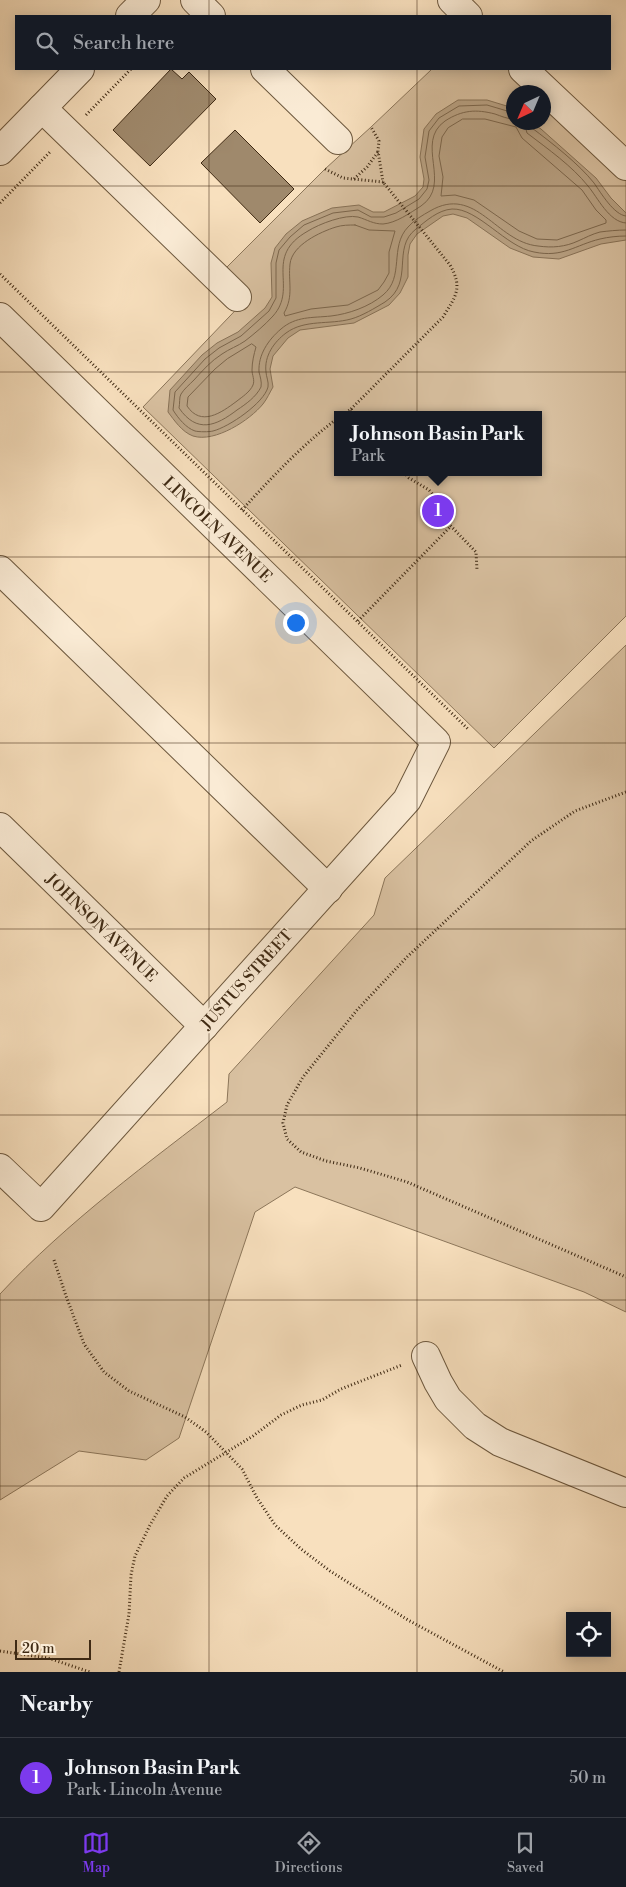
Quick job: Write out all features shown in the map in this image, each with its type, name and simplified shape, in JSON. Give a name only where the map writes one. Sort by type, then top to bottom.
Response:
[{"type":"street","points":[[131,15],[146,0]]},
{"type":"street","points":[[195,0],[210,15]]},
{"type":"street","points":[[452,0],[467,15]]},
{"type":"street","points":[[0,151],[79,70]]},
{"type":"street","points":[[266,70],[338,140]]},
{"type":"street","points":[[524,70],[626,166]]},
{"type":"street","points":[[42,108],[237,297]]},
{"type":"street","name":"LINCOLN AVENUE","points":[[0,317],[436,742]]},
{"type":"street","points":[[0,570],[328,888]]},
{"type":"street","name":"JUSTUS STREET","points":[[0,1168],[41,1207],[408,800],[436,742]]},
{"type":"street","name":"JOHNSON AVENUE","points":[[0,827],[204,1026]]},
{"type":"street","points":[[426,1356],[448,1399],[475,1426],[500,1442],[626,1494]]},
{"type":"path","points":[[348,411],[443,317],[454,299],[458,286],[456,276],[450,265],[383,182],[378,151],[379,140],[371,127]]},
{"type":"path","points":[[354,179],[367,167],[378,151]]},
{"type":"path","points":[[325,169],[343,178],[383,182]]},
{"type":"path","points":[[0,274],[468,729]]},
{"type":"path","points":[[242,510],[292,456],[334,421]]},
{"type":"path","points":[[407,476],[429,490],[435,497],[444,520],[476,552],[477,570]]},
{"type":"path","points":[[358,621],[451,526]]},
{"type":"path","points":[[626,792],[575,811],[531,841],[407,957],[357,1010],[303,1077],[286,1105],[283,1123],[288,1139],[301,1152],[326,1161],[360,1168],[407,1182],[626,1278]]},
{"type":"path","points":[[54,1260],[84,1344],[104,1372],[129,1391],[185,1417],[206,1432],[242,1469],[257,1498],[275,1525],[301,1550],[330,1571],[408,1620],[504,1672]]},
{"type":"path","points":[[119,1672],[129,1614],[131,1575],[135,1556],[167,1496],[184,1478],[253,1436],[281,1415],[302,1405],[322,1400],[341,1389],[426,1356]]},
{"type":"path","points":[[0,1651],[48,1658],[90,1672]]},
{"type":"shaded area","points":[[431,70],[521,70],[536,85],[506,85],[506,130],[551,130],[551,100],[626,175],[626,616],[494,748],[143,407],[251,294],[226,268],[325,169]]},
{"type":"shaded area","points":[[626,645],[626,1312],[584,1292],[295,1187],[255,1212],[179,1438],[146,1460],[79,1451],[0,1500],[0,1294],[26,1267],[81,1217],[138,1170],[227,1102],[229,1074],[374,915],[385,878]]},
{"type":"water","points":[[458,100],[487,100],[506,106],[506,130],[542,130],[596,178],[611,198],[626,213],[626,240],[601,244],[559,259],[533,257],[510,248],[467,218],[453,214],[443,216],[417,234],[410,244],[408,277],[400,293],[389,305],[354,323],[300,330],[288,338],[273,356],[270,369],[273,387],[264,402],[250,417],[231,429],[211,436],[193,436],[185,432],[168,412],[170,390],[202,355],[217,343],[238,332],[265,308],[272,297],[271,263],[275,248],[286,234],[302,221],[332,208],[359,205],[373,212],[384,212],[415,196],[423,187],[424,179],[420,157],[424,129],[436,114]]},
{"type":"building","points":[[170,70],[182,79],[189,72],[216,99],[150,166],[113,130]]},
{"type":"building","points":[[235,130],[294,189],[260,223],[201,163]]},
{"type":"place","name":"Johnson Basin Park","points":[[438,511]]}]
